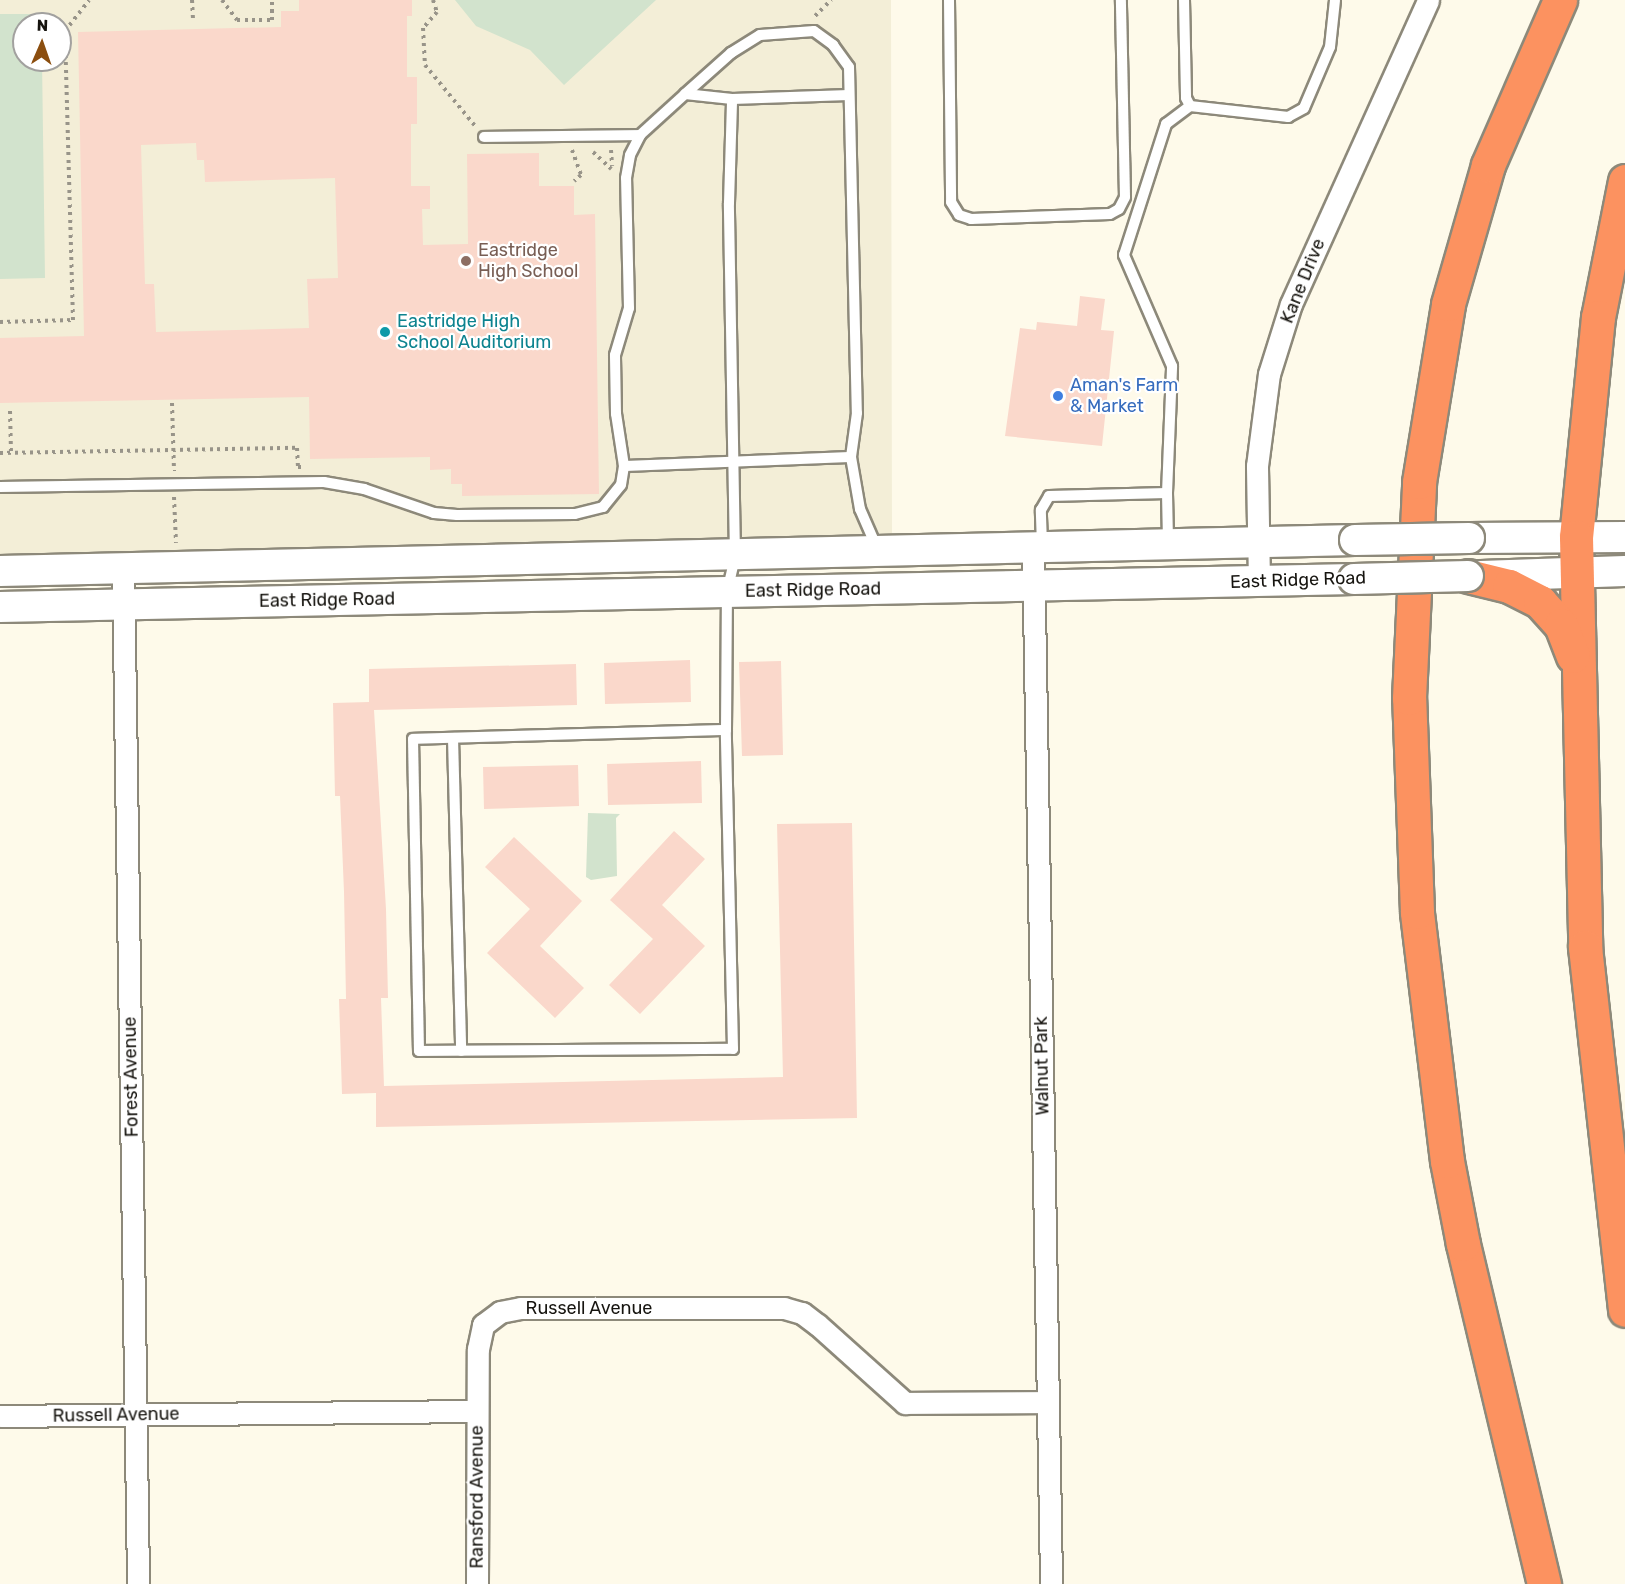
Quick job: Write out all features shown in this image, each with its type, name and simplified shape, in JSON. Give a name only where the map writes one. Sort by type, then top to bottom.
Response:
[{"type":"highway","points":[[1544,1584],[1463,1244],[1436,1090],[1414,876],[1409,662],[1421,463],[1448,303],[1488,165],[1560,0]]},
{"type":"highway","points":[[1625,181],[1596,329],[1576,537],[1587,968],[1625,1310]]},
{"type":"highway","points":[[1468,576],[1517,589],[1548,608],[1569,640],[1578,680]]},
{"type":"highway","points":[[1525,1509],[1539,1584]]},
{"type":"main road","name":"East Ridge Road","points":[[0,571],[880,553],[1259,542],[1625,537]]},
{"type":"main road","name":"East Ridge Road","points":[[0,607],[1259,582],[1625,571]]},
{"type":"street","name":"Kane Drive","points":[[1259,582],[1258,449],[1269,374],[1291,304],[1428,0]]},
{"type":"street","name":"Walnut Park","points":[[1037,548],[1033,586],[1051,1584]]},
{"type":"street","name":"Forest Avenue","points":[[123,569],[138,1584]]},
{"type":"street","name":"Russell Avenue","points":[[0,1416],[476,1411],[478,1349],[483,1326],[500,1312],[521,1308],[793,1310],[818,1325],[905,1403],[1048,1402]]},
{"type":"street","name":"Ransford Avenue","points":[[476,1411],[477,1584]]},
{"type":"lane","points":[[949,0],[951,202],[959,214],[970,219],[1110,214],[1119,209],[1125,197],[1121,0]]},
{"type":"lane","points":[[1184,0],[1186,98],[1190,106]]},
{"type":"lane","points":[[1168,545],[1167,493],[1172,366],[1124,255],[1166,124],[1190,106],[1288,117],[1304,108],[1330,47],[1335,0]]},
{"type":"lane","points":[[0,487],[324,482],[344,484],[434,513],[575,514],[603,507],[614,497],[621,485],[624,466],[616,414],[615,355],[629,308],[626,178],[630,155],[640,135],[731,53],[760,35],[814,31],[833,45],[849,67],[856,413],[851,457],[860,509],[880,553]]},
{"type":"lane","points":[[685,94],[732,99],[849,95]]},
{"type":"lane","points":[[726,730],[413,739],[419,1052],[733,1049],[726,730],[727,592],[735,556],[729,203],[732,99]]},
{"type":"lane","points":[[484,137],[640,135]]},
{"type":"lane","points":[[624,466],[734,464],[851,457]]},
{"type":"lane","points":[[1037,548],[1041,510],[1049,496],[1167,493]]},
{"type":"lane","points":[[453,738],[461,1051]]},
{"type":"path","points":[[0,322],[73,320],[65,31],[89,0]]},
{"type":"path","points":[[192,0],[193,22]]},
{"type":"path","points":[[222,0],[237,20],[272,20],[272,0]]},
{"type":"path","points":[[433,0],[437,12],[423,28],[425,65],[484,137]]},
{"type":"path","points":[[814,31],[812,19],[831,0]]},
{"type":"path","points":[[611,135],[613,181]]},
{"type":"path","points":[[571,136],[572,151],[581,175],[574,181]]},
{"type":"path","points":[[588,150],[598,153],[612,170]]},
{"type":"path","points":[[572,151],[580,151]]},
{"type":"path","points":[[10,411],[11,453]]},
{"type":"path","points":[[0,453],[297,447],[298,467],[309,467]]},
{"type":"shaded area","points":[[0,0],[891,0],[892,540],[0,557]]},
{"type":"green space","points":[[455,0],[656,0],[564,85],[530,50],[476,26]]},
{"type":"green space","points":[[0,14],[12,14],[12,72],[42,72],[45,278],[0,279]]},
{"type":"green space","points":[[588,813],[620,814],[616,818],[617,876],[591,880],[586,877]]},
{"type":"building","name":"Eastridge High School","points":[[299,0],[412,0],[412,16],[407,16],[407,77],[417,77],[417,124],[411,124],[411,186],[430,186],[430,209],[422,209],[423,245],[468,244],[467,154],[539,153],[539,186],[574,186],[574,215],[595,214],[599,494],[462,496],[462,484],[451,484],[451,469],[430,470],[430,457],[310,459],[309,397],[0,403],[0,338],[84,336],[78,32],[281,27],[281,11],[299,11]],"holes":[[[196,143],[197,160],[204,160],[205,182],[335,178],[338,278],[307,279],[309,328],[156,332],[154,284],[145,284],[141,145]]]},
{"type":"building","name":"Aman's Farm & Market","points":[[1080,296],[1105,299],[1101,330],[1114,331],[1102,446],[1005,436],[1020,328],[1036,330],[1037,322],[1077,326]]},
{"type":"building","points":[[690,660],[691,702],[605,704],[604,663]]},
{"type":"building","points":[[781,661],[783,755],[742,756],[739,662]]},
{"type":"building","points":[[576,664],[577,705],[374,710],[386,909],[388,998],[381,998],[384,1086],[783,1077],[777,824],[852,823],[857,1118],[376,1127],[376,1093],[342,1094],[339,999],[346,999],[344,892],[340,796],[335,796],[333,703],[369,702],[369,669]]},
{"type":"building","points":[[701,761],[702,803],[608,805],[607,764]]},
{"type":"building","points":[[578,765],[579,806],[484,809],[483,767]]},
{"type":"building","points":[[674,831],[705,859],[662,905],[705,946],[640,1014],[609,985],[653,939],[610,900]]},
{"type":"building","points":[[514,837],[582,901],[540,946],[584,988],[555,1018],[487,953],[530,909],[485,867]]},
{"type":"place","name":"Eastridge High School","points":[[466,261]]},
{"type":"place","name":"Eastridge High School Auditorium","points":[[385,332]]},
{"type":"place","name":"Aman's Farm & Market","points":[[1058,396]]}]
